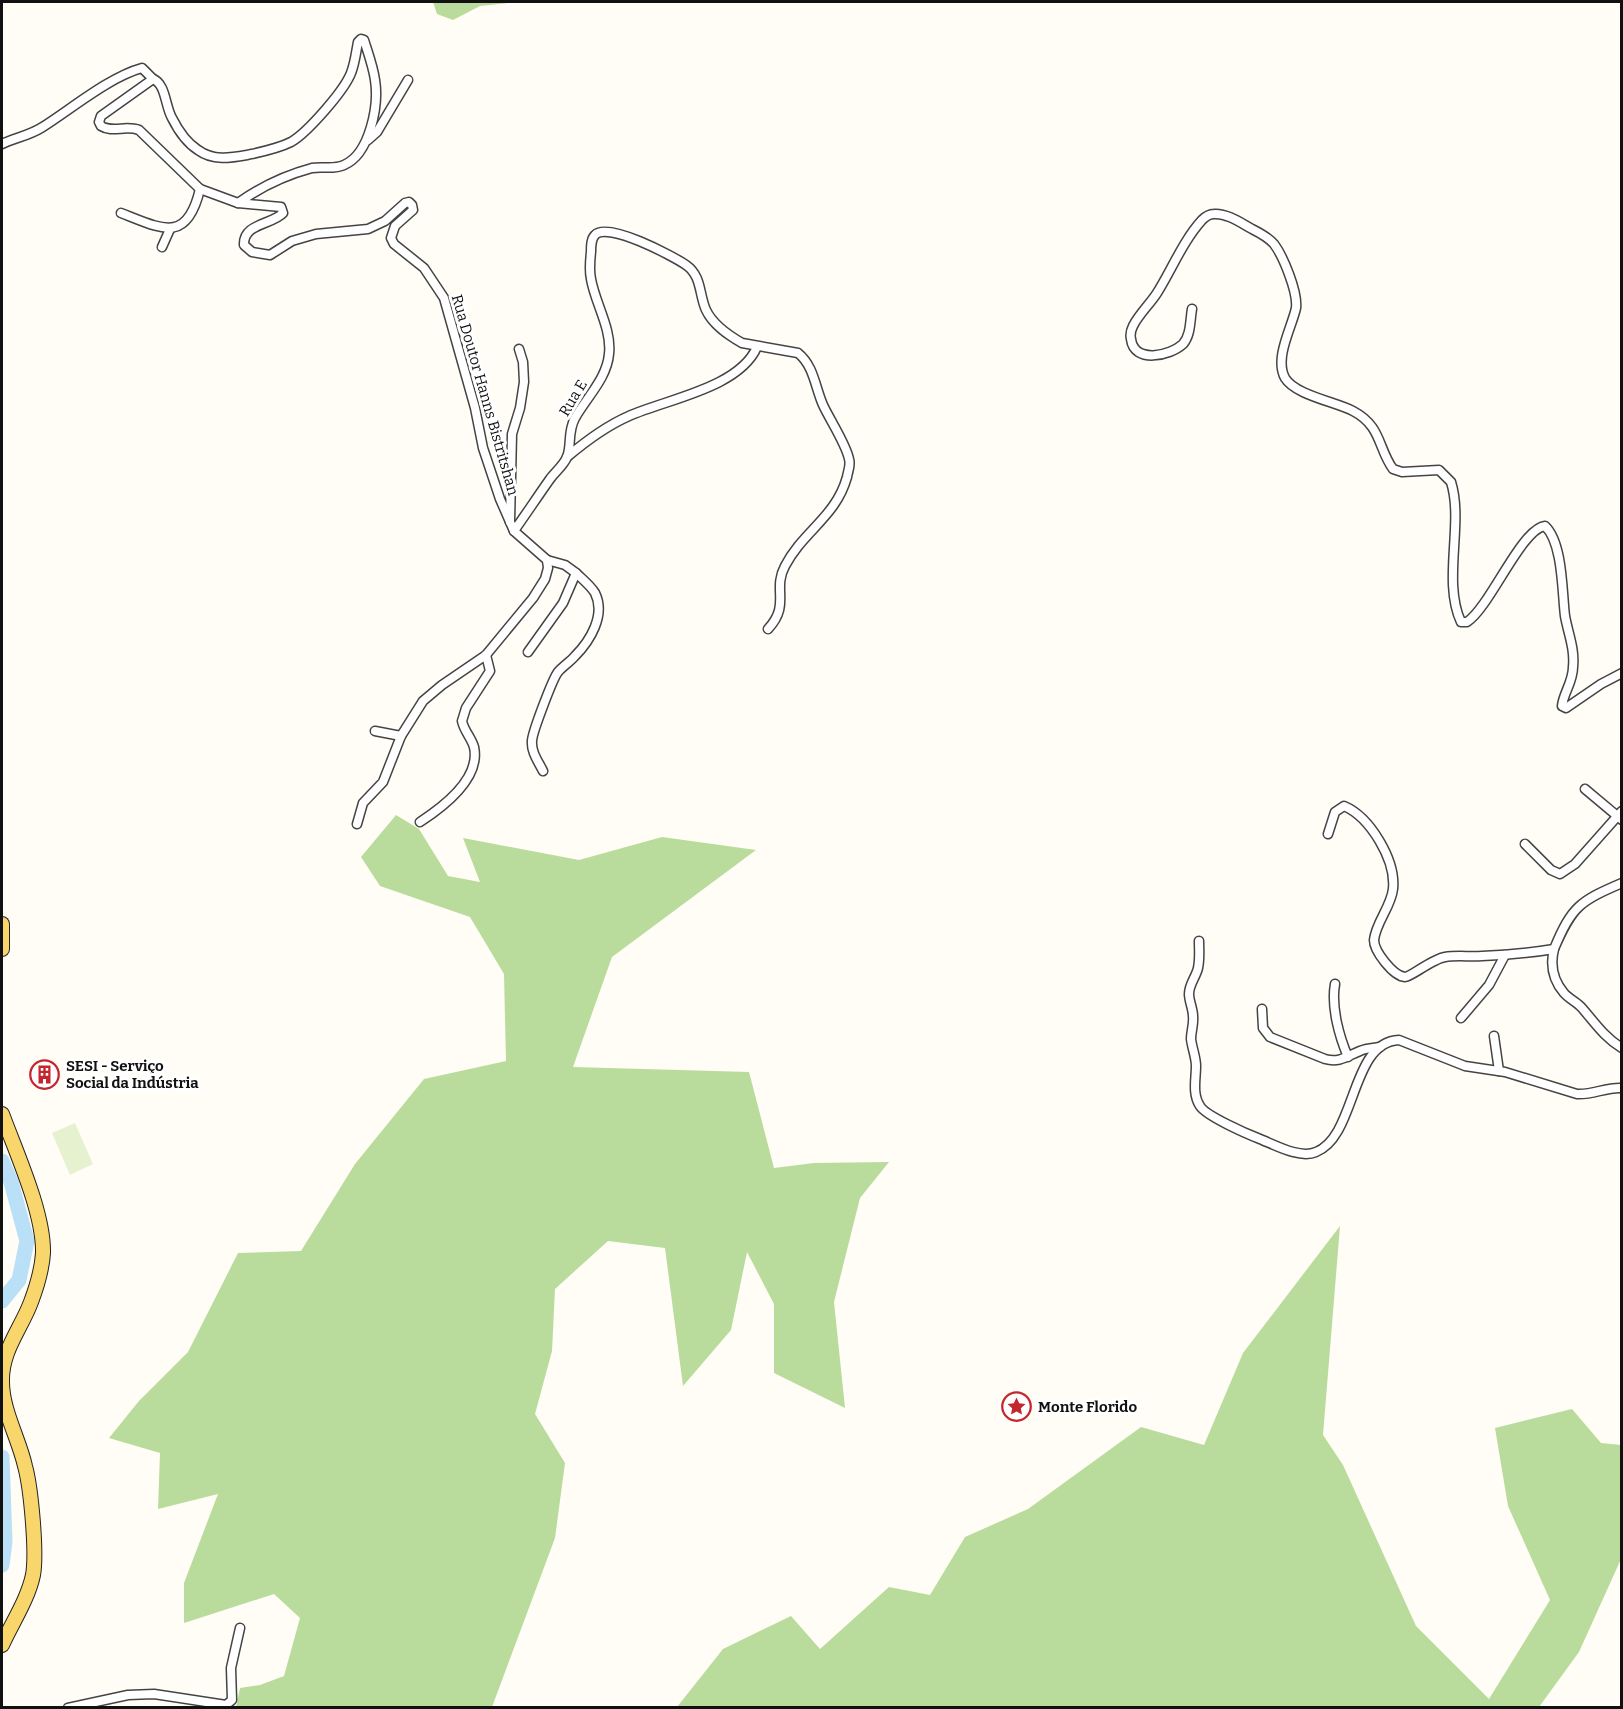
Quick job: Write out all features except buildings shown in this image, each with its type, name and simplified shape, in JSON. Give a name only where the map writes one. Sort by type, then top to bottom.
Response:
[{"type":"main road","points":[[2,924],[2,950]]},
{"type":"main road","points":[[2,1114],[28,1183],[43,1252],[37,1286],[13,1337],[2,1371],[2,1386],[8,1410],[26,1467],[30,1496],[33,1573],[2,1645]]},
{"type":"street","points":[[2,144],[38,130],[74,104],[138,69],[144,69],[162,87],[172,120],[199,152],[219,158],[242,156],[288,143],[306,130],[350,76],[358,42],[362,39],[376,88],[371,128],[359,154],[344,165],[330,168],[317,167],[301,172],[262,188],[238,203]]},
{"type":"street","name":"Rua Doutor Hanns Bistritshan","points":[[153,78],[105,113],[99,122],[103,129],[133,128],[145,135],[200,189],[238,203],[277,205],[283,209],[283,213],[278,218],[250,231],[244,239],[244,245],[249,250],[266,255],[274,253],[292,241],[316,234],[368,229],[385,221],[405,203],[409,202],[412,205],[413,210],[395,226],[391,238],[394,244],[424,268],[444,298],[483,448],[512,528]]},
{"type":"street","points":[[366,142],[376,132],[408,80]]},
{"type":"street","points":[[121,213],[170,229],[185,224],[190,219],[196,207],[200,189]]},
{"type":"street","points":[[1192,309],[1188,334],[1181,345],[1154,356],[1143,354],[1135,349],[1130,338],[1135,322],[1204,218],[1214,214],[1228,217],[1268,238],[1278,250],[1285,264],[1296,301],[1283,354],[1282,367],[1286,380],[1297,389],[1353,411],[1366,420],[1375,432],[1394,470],[1402,472],[1439,470],[1451,482],[1455,510],[1453,566],[1455,602],[1461,622],[1472,619],[1481,609],[1509,562],[1536,530],[1545,526],[1551,536],[1558,561],[1574,657],[1573,677],[1562,706],[1566,708],[1601,684],[1622,673]]},
{"type":"street","points":[[162,247],[170,229]]},
{"type":"street","name":"Rua E","points":[[512,528],[567,457],[569,433],[602,376],[610,351],[591,280],[592,240],[598,232],[606,230],[630,237],[687,266],[696,276],[707,313],[716,325],[742,344],[757,346]]},
{"type":"street","points":[[567,457],[584,443],[626,417],[698,391],[727,377],[753,356],[757,346],[791,351],[804,358],[850,460],[846,480],[836,502],[823,520],[802,541],[784,567],[780,581],[779,614],[768,629]]},
{"type":"street","points":[[519,349],[523,362],[524,382],[520,408],[512,434],[512,528],[547,560],[556,562],[587,582],[595,594],[599,608],[596,623],[587,641],[555,677],[532,735],[533,752],[543,771]]},
{"type":"street","points":[[357,825],[363,803],[383,782],[401,736],[429,695],[486,655],[539,591],[547,574],[547,560]]},
{"type":"street","points":[[528,652],[562,603],[576,573]]},
{"type":"street","points":[[420,822],[448,802],[468,777],[474,749],[462,721],[466,708],[490,671],[486,655]]},
{"type":"street","points":[[375,731],[401,736]]},
{"type":"street","points":[[1526,844],[1551,870],[1560,874],[1575,864],[1620,816],[1586,789]]},
{"type":"street","points":[[1328,834],[1335,812],[1339,807],[1344,806],[1369,825],[1382,846],[1393,876],[1393,889],[1377,930],[1375,947],[1385,962],[1399,974],[1406,977],[1429,962],[1449,956],[1505,955],[1554,949]]},
{"type":"street","points":[[1622,883],[1601,891],[1576,908],[1569,917],[1554,949],[1551,963],[1564,994],[1582,1008],[1605,1036],[1622,1048]]},
{"type":"street","points":[[1199,941],[1198,968],[1189,994],[1193,1016],[1191,1037],[1196,1065],[1195,1089],[1197,1100],[1204,1111],[1274,1144],[1300,1153],[1315,1153],[1329,1142],[1339,1127],[1364,1068],[1380,1047]]},
{"type":"street","points":[[1461,1018],[1488,985],[1505,955]]},
{"type":"street","points":[[1335,984],[1334,998],[1341,1038],[1348,1057]]},
{"type":"street","points":[[1262,1009],[1263,1028],[1269,1037],[1333,1061],[1348,1057],[1363,1049],[1380,1047],[1391,1041],[1399,1040],[1437,1057],[1465,1066],[1499,1071],[1577,1094],[1622,1088]]},
{"type":"street","points":[[1494,1036],[1499,1071]]},
{"type":"street","points":[[68,1707],[128,1695],[154,1694],[226,1705],[232,1700],[231,1668],[240,1628]]},
{"type":"green space","points":[[433,2],[509,2],[480,6],[453,20],[437,14]]},
{"type":"green space","points":[[396,815],[419,829],[448,876],[480,882],[463,838],[579,860],[662,837],[756,850],[612,957],[573,1067],[749,1072],[774,1168],[814,1163],[889,1162],[860,1198],[834,1302],[845,1408],[774,1373],[774,1304],[747,1252],[731,1330],[683,1386],[665,1248],[608,1241],[555,1289],[552,1351],[535,1414],[565,1463],[555,1538],[492,1707],[236,1707],[240,1688],[260,1685],[284,1676],[300,1618],[274,1594],[184,1623],[184,1583],[218,1494],[158,1509],[160,1453],[109,1438],[139,1401],[188,1352],[238,1253],[301,1251],[355,1164],[424,1079],[506,1061],[504,974],[470,917],[380,886],[361,857]]},
{"type":"green space","points":[[75,1123],[93,1164],[70,1175],[52,1133]]},
{"type":"green space","points":[[1340,1226],[1323,1435],[1343,1465],[1416,1626],[1489,1699],[1550,1600],[1508,1506],[1495,1428],[1572,1409],[1601,1443],[1621,1445],[1621,1559],[1579,1652],[1539,1707],[677,1707],[723,1649],[791,1616],[820,1649],[889,1587],[930,1595],[965,1537],[1028,1509],[1141,1427],[1204,1445],[1243,1353]]},
{"type":"waterway","points":[[2,1161],[11,1182],[27,1241],[19,1280],[2,1301]]},
{"type":"waterway","points":[[2,1457],[5,1542],[2,1565]]},
{"type":"place","name":"SESI - Serviço Social da Indústria","points":[[45,1075]]},
{"type":"place","name":"Monte Florido","points":[[1017,1407]]}]
